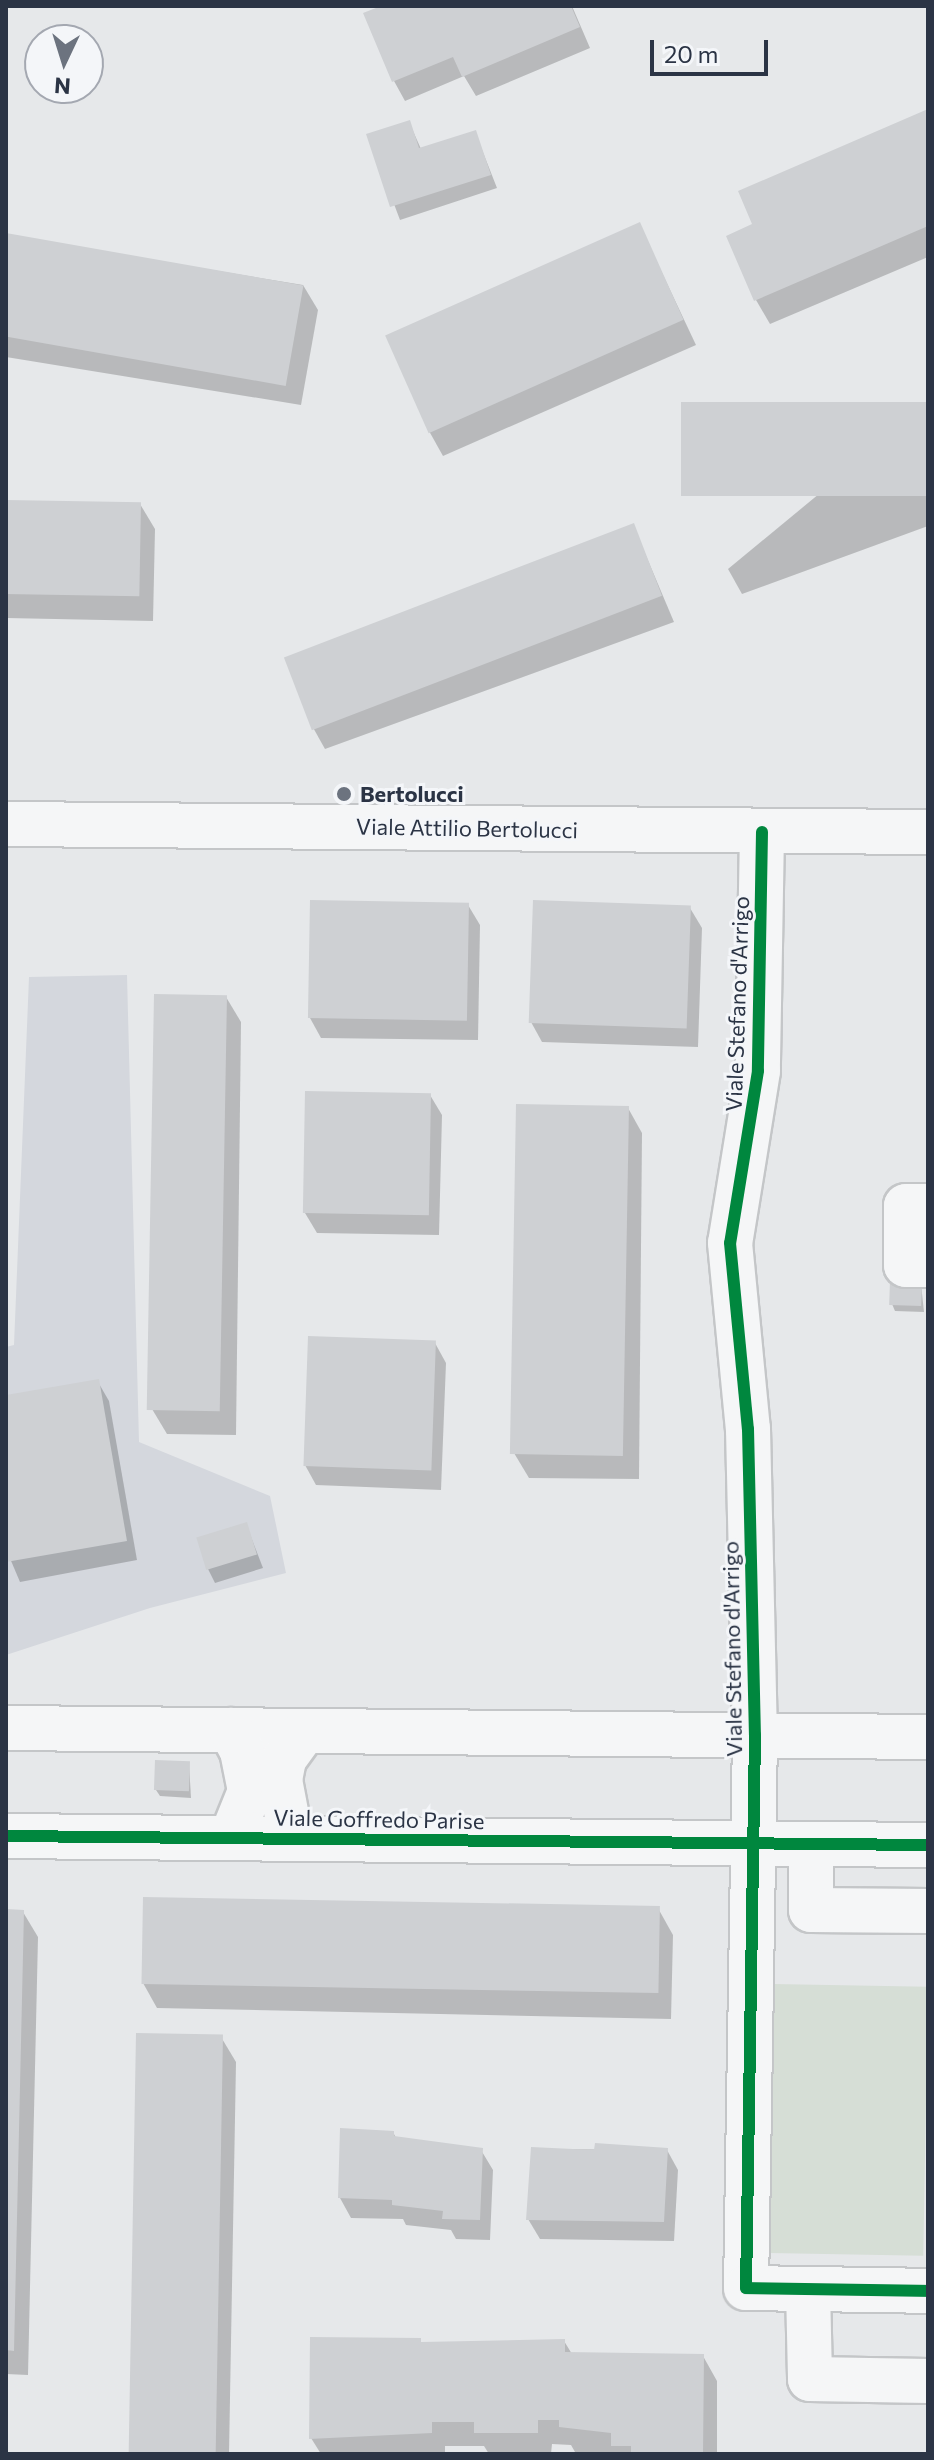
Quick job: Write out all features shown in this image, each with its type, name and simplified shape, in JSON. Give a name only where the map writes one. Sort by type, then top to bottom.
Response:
[{"type":"street","name":"Viale Attilio Bertolucci","points":[[6,824],[928,832]]},
{"type":"street","name":"Viale Stefano d'Arrigo","points":[[762,832],[758,1071],[730,1243],[748,1429],[755,1735],[746,2288],[928,2291]]},
{"type":"street","points":[[928,1206],[906,1206],[906,1265],[928,1265]]},
{"type":"street","points":[[6,1728],[928,1737]]},
{"type":"street","points":[[231,1730],[246,1763],[250,1791],[231,1838]]},
{"type":"street","points":[[291,1838],[280,1780],[284,1759],[304,1731]]},
{"type":"street","name":"Viale Goffredo Parise","points":[[6,1836],[928,1845]]},
{"type":"street","points":[[811,1844],[811,1910],[928,1911]]},
{"type":"street","points":[[808,2289],[810,2379],[928,2381]]},
{"type":"shaded area","points":[[127,975],[139,1442],[270,1496],[286,1573],[150,1608],[6,1655],[6,1347],[14,1345],[29,977]]},
{"type":"shaded area","points":[[773,1984],[928,1987],[923,2256],[768,2253]]},
{"type":"building","points":[[381,6],[571,6],[580,27],[462,77],[453,57],[392,82],[363,13]]},
{"type":"building","points":[[928,109],[928,226],[754,301],[726,236],[752,224],[738,191]]},
{"type":"building","points":[[410,120],[419,148],[476,130],[491,175],[390,207],[366,134]]},
{"type":"building","points":[[640,222],[684,320],[429,433],[385,335]]},
{"type":"building","points":[[6,233],[303,285],[286,386],[6,337]]},
{"type":"building","points":[[681,402],[928,402],[928,496],[681,496]]},
{"type":"building","points":[[6,500],[141,502],[139,596],[6,594]]},
{"type":"building","points":[[634,523],[662,596],[312,730],[284,657]]},
{"type":"building","points":[[310,900],[469,903],[467,1021],[308,1018]]},
{"type":"building","points":[[533,900],[691,906],[687,1028],[529,1023]]},
{"type":"building","points":[[154,994],[227,995],[220,1411],[147,1410]]},
{"type":"building","points":[[305,1091],[431,1093],[429,1215],[303,1213]]},
{"type":"building","points":[[516,1104],[629,1106],[623,1456],[510,1454]]},
{"type":"building","points":[[890,1281],[922,1282],[921,1306],[889,1305]]},
{"type":"building","points":[[308,1336],[436,1340],[431,1470],[303,1466]]},
{"type":"building","points":[[99,1379],[127,1541],[6,1562],[6,1395]]},
{"type":"building","points":[[247,1522],[257,1555],[206,1570],[196,1537]]},
{"type":"building","points":[[155,1760],[190,1761],[189,1791],[154,1790]]},
{"type":"building","points":[[143,1897],[660,1906],[658,1993],[141,1984]]},
{"type":"building","points":[[6,1909],[24,1910],[14,2351],[6,2350]]},
{"type":"building","points":[[136,2033],[223,2035],[216,2454],[129,2454]]},
{"type":"building","points":[[340,2128],[394,2131],[394,2136],[483,2148],[480,2220],[442,2219],[443,2211],[392,2205],[392,2200],[338,2198]]},
{"type":"building","points":[[595,2143],[668,2148],[664,2222],[526,2220],[531,2147],[594,2150]]},
{"type":"building","points":[[310,2337],[421,2338],[421,2342],[565,2339],[565,2352],[704,2354],[703,2454],[631,2454],[631,2446],[611,2446],[611,2433],[559,2427],[559,2420],[538,2420],[538,2433],[474,2433],[474,2422],[432,2422],[432,2433],[309,2439]]},
{"type":"cycle path","points":[[762,832],[758,1071],[730,1243],[748,1429],[755,1735],[746,2288],[928,2291]]},
{"type":"cycle path","points":[[6,1836],[928,1845]]},
{"type":"place","name":"Bertolucci","points":[[344,794]]}]
